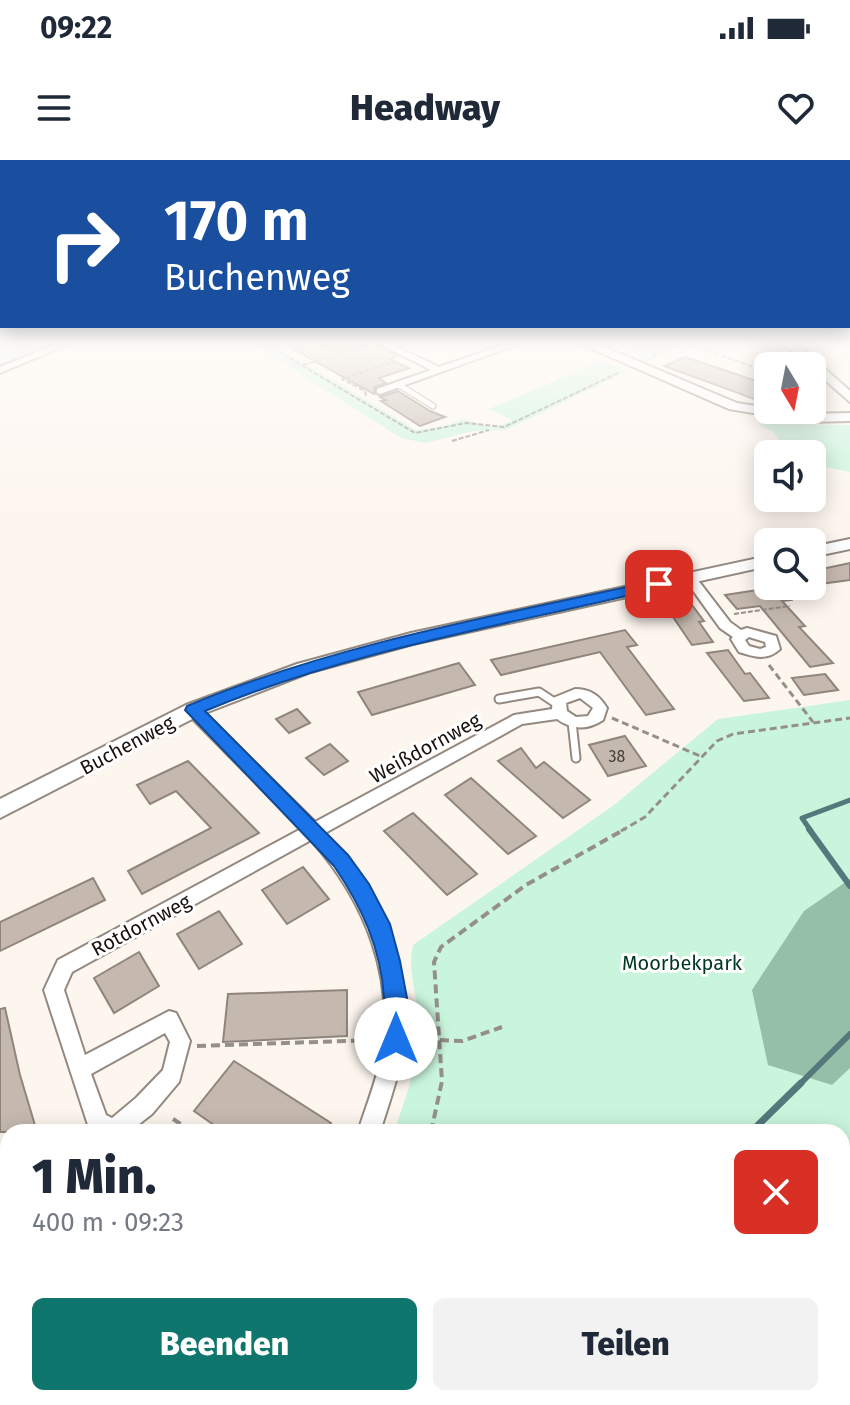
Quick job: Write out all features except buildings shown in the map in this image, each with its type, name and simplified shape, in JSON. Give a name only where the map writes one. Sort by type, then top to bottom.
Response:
[{"type":"street","points":[[725,402],[754,409]]},
{"type":"street","points":[[826,409],[850,408]]},
{"type":"street","points":[[826,418],[850,417]]},
{"type":"street","points":[[826,549],[850,544]]},
{"type":"street","name":"Buchenweg","points":[[0,809],[193,710],[243,689],[358,652],[754,564]]},
{"type":"street","points":[[690,578],[718,616],[740,636],[739,644],[744,649],[761,654]]},
{"type":"street","name":"Weißdornweg","points":[[313,832],[519,719],[563,713],[587,722],[600,713],[595,700],[581,694],[567,694],[563,713]]},
{"type":"street","points":[[193,710],[348,870],[379,924],[396,998],[396,1039],[391,1070],[372,1124]]},
{"type":"street","name":"Rotdornweg","points":[[100,1124],[54,990],[65,966],[313,832]]},
{"type":"street","points":[[79,1069],[169,1020],[180,1041],[179,1046]]},
{"type":"street","name":"Rotdornweg","points":[[122,1124],[144,1106],[172,1075],[179,1046]]},
{"type":"lane","points":[[427,402],[433,406]]},
{"type":"lane","points":[[499,699],[539,692],[563,713],[576,758]]},
{"type":"path","points":[[452,441],[493,429]]},
{"type":"path","points":[[718,616],[790,606]]},
{"type":"path","points":[[761,654],[813,722]]},
{"type":"path","points":[[600,713],[700,756]]},
{"type":"path","points":[[433,1124],[442,1081],[434,962],[441,947],[526,885],[645,817],[717,741],[733,734],[850,718]]},
{"type":"path","points":[[179,1046],[396,1039],[462,1041],[502,1027]]},
{"type":"path","points":[[173,1119],[181,1124]]},
{"type":"green space","points":[[344,402],[370,402],[416,430],[446,426],[463,419],[489,427],[503,425],[512,420],[489,409],[505,402],[564,402],[506,430],[473,431],[426,443],[401,438]]},
{"type":"green space","points":[[758,424],[850,425],[850,472],[826,467],[826,440],[780,440],[773,432]]},
{"type":"green space","name":"Moorbekpark","points":[[850,700],[850,1124],[397,1124],[418,1046],[419,1022],[411,967],[413,945],[614,805],[718,719]]},
{"type":"green space","points":[[850,879],[850,1068],[832,1085],[768,1065],[752,990],[804,911]]},
{"type":"waterway","points":[[811,831],[802,818],[850,800]]},
{"type":"waterway","points":[[809,829],[850,886]]},
{"type":"waterway","points":[[801,1083],[850,1034]]},
{"type":"waterway","points":[[759,1124],[801,1083]]},
{"type":"route","points":[[396,1039],[396,998],[390,961],[379,924],[361,890],[341,861],[193,710],[243,689],[358,652],[659,584]]}]
